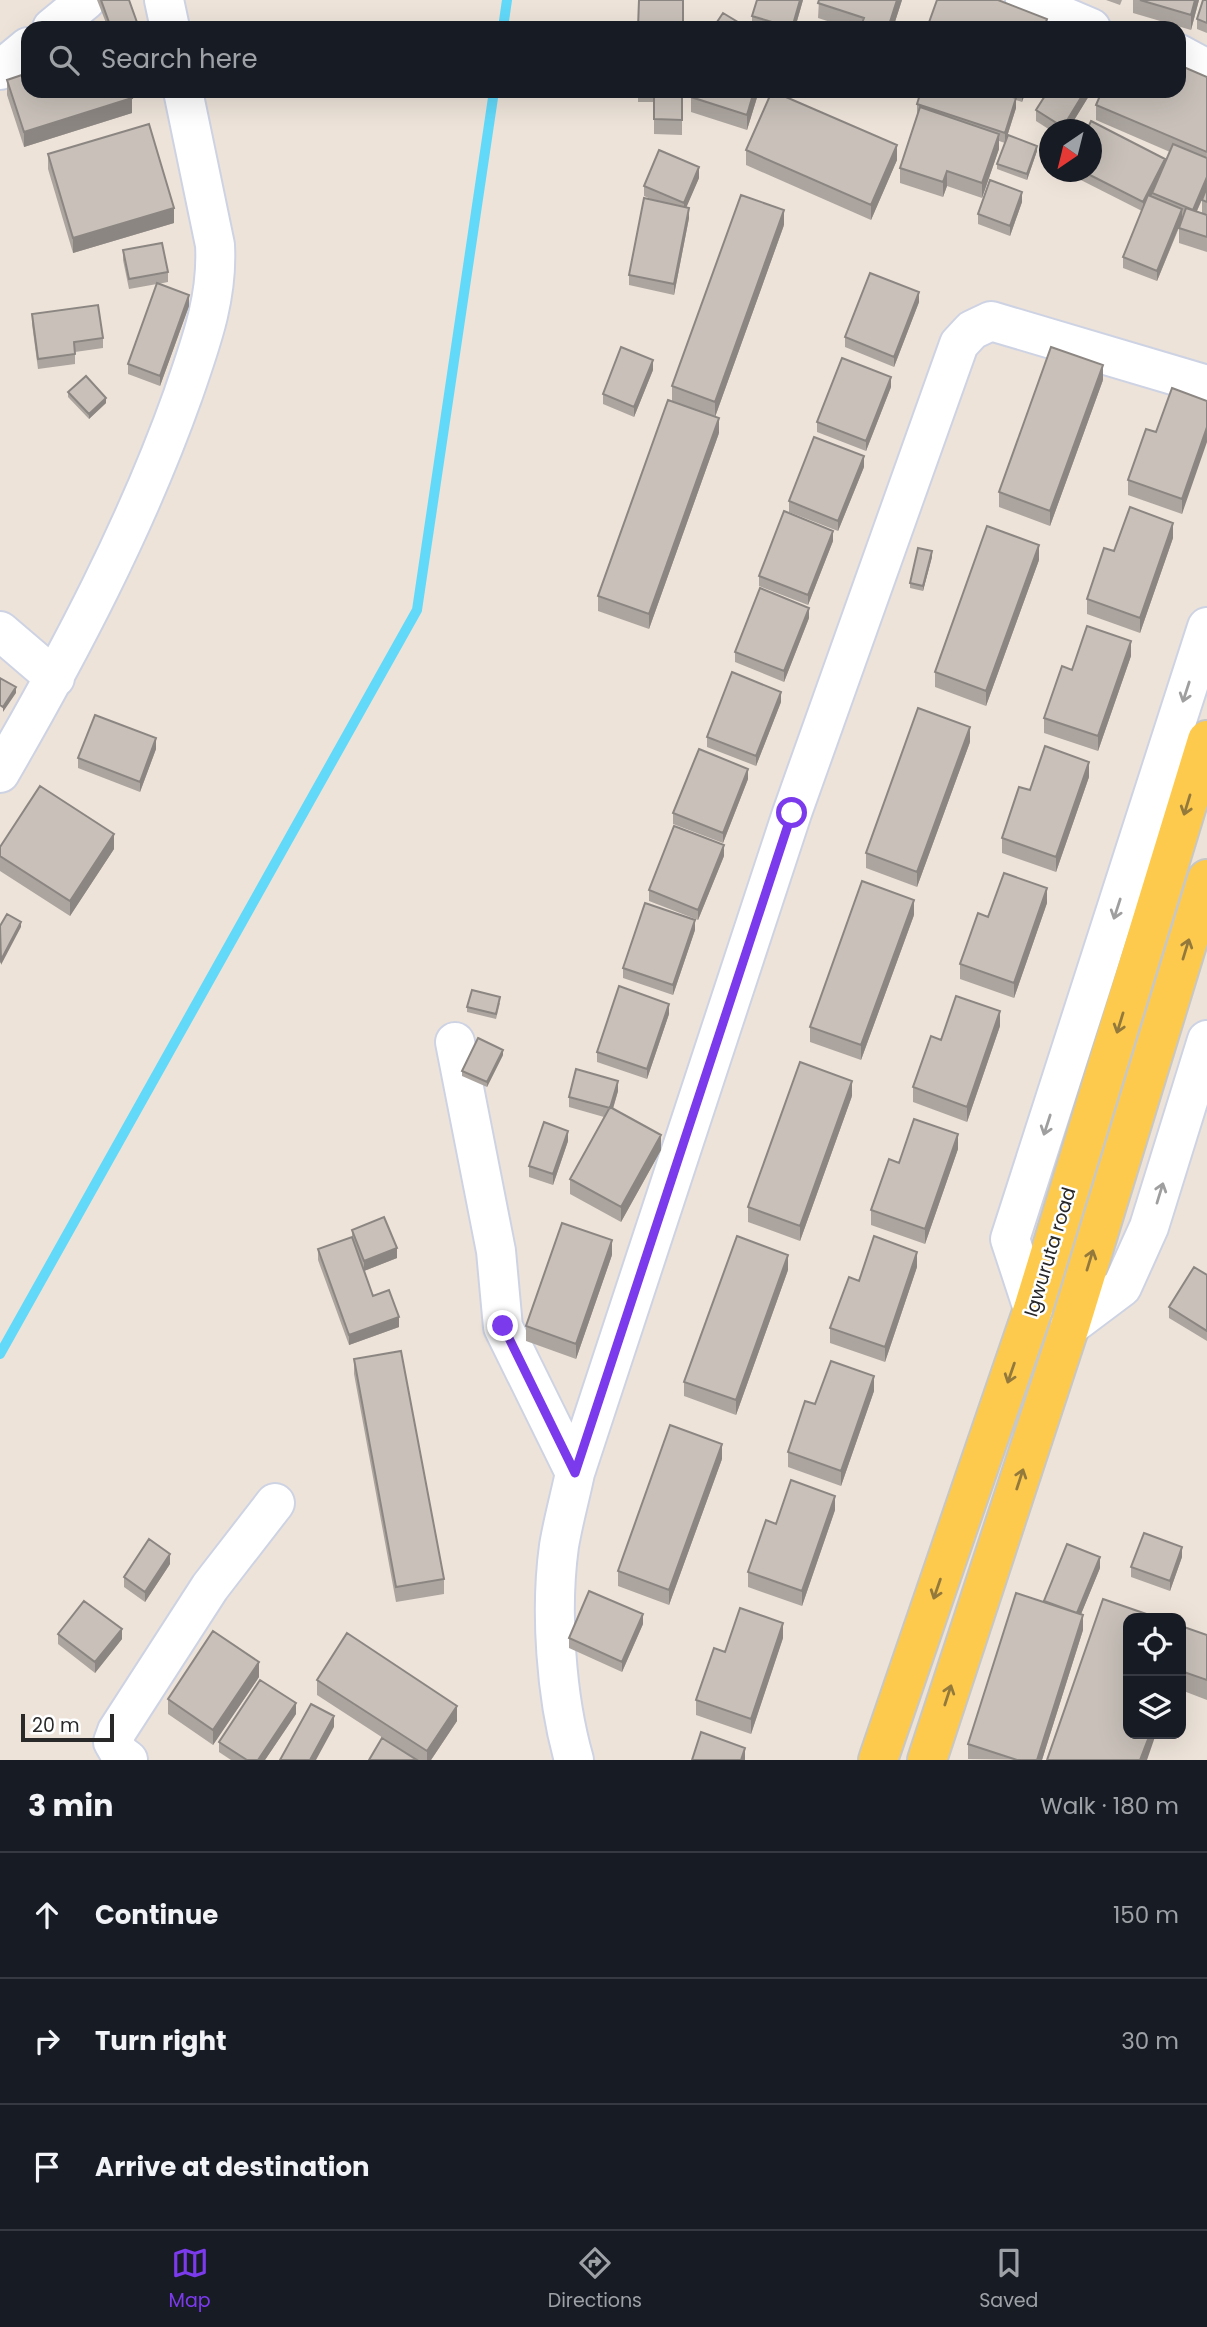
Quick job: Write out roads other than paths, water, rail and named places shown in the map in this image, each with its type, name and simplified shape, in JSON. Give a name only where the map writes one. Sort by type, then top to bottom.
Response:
[{"type":"main road","name":"Igwuruta road","points":[[878,1760],[1033,1309],[1207,740]]},
{"type":"main road","points":[[927,1760],[1070,1326],[1207,879]]},
{"type":"street","points":[[60,21],[86,0]]},
{"type":"street","points":[[164,0],[168,21]]},
{"type":"street","points":[[1026,0],[1075,21]]},
{"type":"street","points":[[0,69],[21,52]]},
{"type":"street","points":[[1186,58],[1207,69]]},
{"type":"street","points":[[0,774],[55,678],[136,512],[169,435],[210,316],[216,268],[215,246],[184,98]]},
{"type":"street","points":[[574,1760],[562,1692],[553,1615],[559,1546],[575,1473],[792,813],[959,344],[972,330],[991,321],[1207,385]]},
{"type":"street","points":[[1033,1309],[1010,1239],[1207,627]]},
{"type":"street","points":[[0,631],[55,678]]},
{"type":"street","points":[[455,1041],[496,1251],[503,1326],[575,1473]]},
{"type":"street","points":[[1070,1326],[1122,1287],[1149,1227],[1207,1041]]},
{"type":"street","points":[[128,1760],[120,1754],[113,1742],[117,1731],[210,1587],[275,1503]]},
{"type":"waterway","points":[[504,21],[507,0]]},
{"type":"waterway","points":[[0,1354],[417,610],[493,98]]}]
